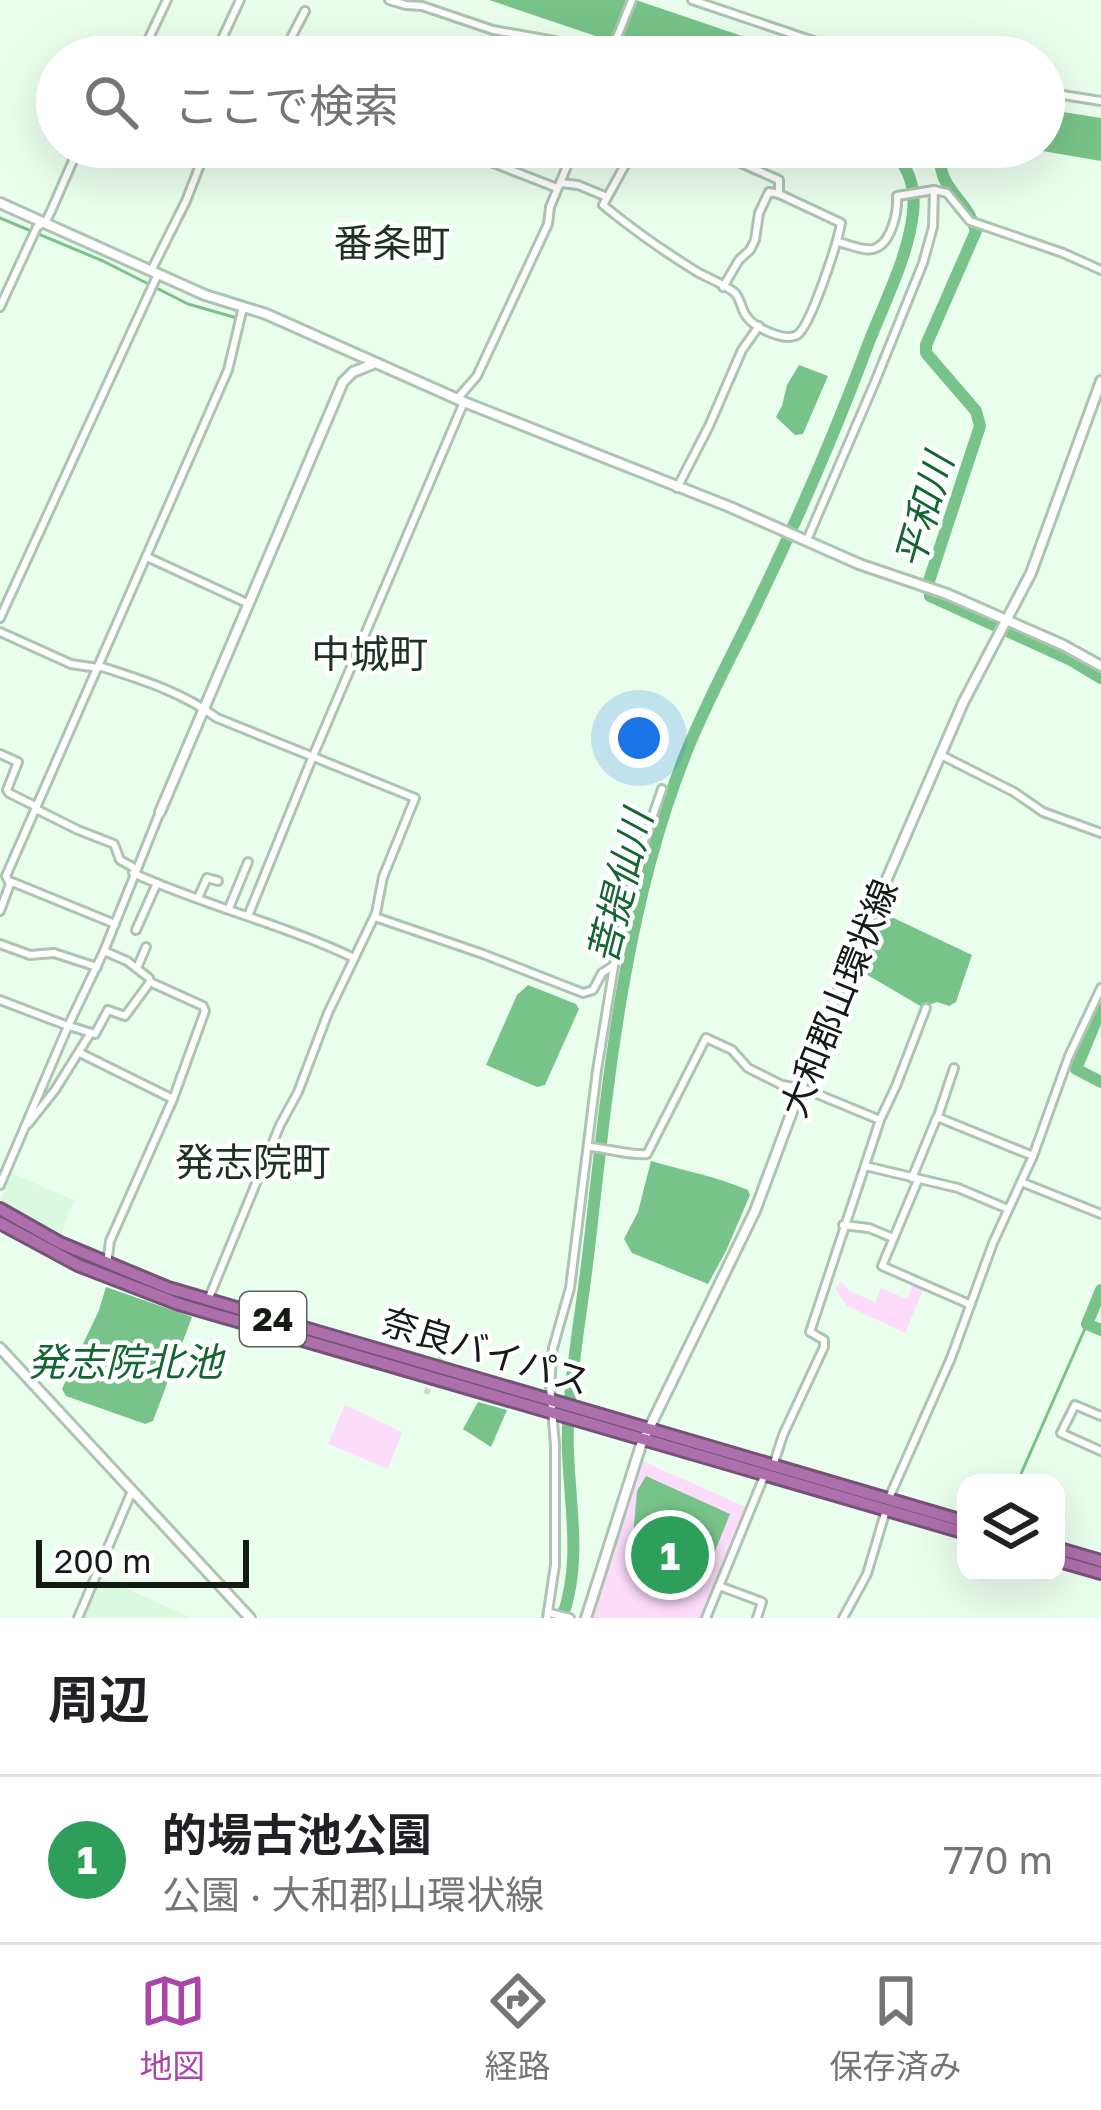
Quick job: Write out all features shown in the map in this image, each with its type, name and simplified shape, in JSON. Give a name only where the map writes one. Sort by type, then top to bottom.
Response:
[{"type":"highway","name":"奈良バイパス","points":[[0,1209],[106,1264],[208,1300],[957,1530]]},
{"type":"highway","name":"奈良バイパス","points":[[0,1223],[63,1258],[160,1298],[554,1408]]},
{"type":"highway","name":"奈良バイパス","points":[[887,1505],[957,1520]]},
{"type":"highway","points":[[1065,1551],[1101,1562]]},
{"type":"highway","points":[[1065,1563],[1101,1574]]},
{"type":"street","points":[[150,36],[167,0]]},
{"type":"street","points":[[223,36],[239,0]]},
{"type":"street","points":[[389,0],[527,36]]},
{"type":"street","points":[[618,36],[632,0]]},
{"type":"street","points":[[692,0],[799,36]]},
{"type":"street","points":[[292,36],[305,11]]},
{"type":"street","points":[[1065,95],[1101,101]]},
{"type":"street","points":[[0,307],[70,168]]},
{"type":"street","points":[[0,618],[199,168]]},
{"type":"street","points":[[511,168],[608,197]]},
{"type":"street","points":[[248,916],[460,400],[477,376],[548,224],[566,168]]},
{"type":"street","points":[[624,168],[603,205],[648,241],[723,286],[737,294],[747,317],[758,326],[788,337],[802,332],[842,223],[769,191],[755,240],[723,286]]},
{"type":"street","points":[[752,168],[779,180],[779,194]]},
{"type":"street","points":[[838,242],[872,250],[879,247],[895,220],[897,196],[934,190],[947,193],[970,220],[1101,270]]},
{"type":"street","points":[[805,541],[923,263],[934,190]]},
{"type":"street","points":[[0,203],[205,295],[283,322],[805,541],[947,593],[1004,628],[1101,666]]},
{"type":"street","points":[[0,911],[10,884],[6,876],[228,370],[243,307]]},
{"type":"street","points":[[677,488],[758,326]]},
{"type":"street","points":[[0,1185],[97,968],[343,382],[353,371],[374,363]]},
{"type":"street","name":"大和郡山環状線","points":[[586,1618],[646,1434],[755,1211],[853,955],[971,687],[1031,573],[1097,409],[1101,381]]},
{"type":"street","points":[[147,557],[249,604]]},
{"type":"street","points":[[0,632],[71,664],[147,682],[217,718],[415,798],[383,878],[375,916],[328,1013],[208,1300]]},
{"type":"street","points":[[0,754],[17,762],[9,794],[114,844],[120,860],[135,872],[354,958]]},
{"type":"street","points":[[941,755],[1043,812],[1101,832]]},
{"type":"street","points":[[570,1618],[549,1615],[556,1499],[553,1348],[570,1288],[614,966],[638,862],[662,789]]},
{"type":"street","points":[[229,908],[248,862]]},
{"type":"street","points":[[197,899],[208,878],[218,881]]},
{"type":"street","points":[[8,880],[115,924]]},
{"type":"street","points":[[136,930],[158,883]]},
{"type":"street","points":[[375,916],[583,993],[614,966]]},
{"type":"street","points":[[0,944],[30,955],[53,953],[97,968]]},
{"type":"street","points":[[136,968],[146,947]]},
{"type":"street","points":[[104,951],[205,1010],[110,1241],[106,1264]]},
{"type":"street","points":[[0,1000],[95,1034],[108,1010],[125,1016],[150,982]]},
{"type":"street","points":[[843,1618],[867,1574],[887,1505],[1101,988]]},
{"type":"street","points":[[706,1618],[824,1346],[824,1340],[810,1332],[880,1120],[926,1008]]},
{"type":"street","points":[[25,1126],[36,1117],[90,1034]]},
{"type":"street","points":[[590,1147],[647,1154],[706,1038],[732,1050],[754,1072],[880,1120]]},
{"type":"street","points":[[80,1053],[172,1099]]},
{"type":"street","points":[[954,1068],[882,1266],[970,1304]]},
{"type":"street","points":[[937,1118],[1033,1156]]},
{"type":"street","points":[[865,1166],[958,1188],[1008,1209]]},
{"type":"street","points":[[1021,1182],[1101,1214]]},
{"type":"street","points":[[843,1225],[893,1238]]},
{"type":"street","points":[[0,1348],[250,1618]]},
{"type":"street","points":[[1101,1416],[1075,1405],[1061,1433],[1101,1451]]},
{"type":"street","points":[[79,1618],[132,1491]]},
{"type":"street","points":[[719,1586],[762,1602],[757,1618]]},
{"type":"shaded area","points":[[11,1173],[74,1200],[61,1234],[0,1200]]},
{"type":"shaded area","points":[[915,1280],[925,1285],[905,1333],[847,1306],[835,1288],[842,1282],[849,1291],[875,1302],[881,1288],[907,1299]]},
{"type":"shaded area","points":[[345,1405],[402,1432],[388,1469],[328,1444]]},
{"type":"shaded area","points":[[642,1461],[748,1508],[703,1618],[592,1618],[630,1485]]},
{"type":"shaded area","points":[[98,1576],[192,1618],[81,1618]]},
{"type":"water","points":[[489,0],[636,0],[742,36],[596,36]]},
{"type":"water","points":[[1065,112],[1101,118],[1101,161],[1065,155]]},
{"type":"water","points":[[799,365],[828,376],[803,434],[795,435],[776,417]]},
{"type":"water","points":[[883,913],[972,955],[956,1002],[922,1007],[859,970]]},
{"type":"water","points":[[528,985],[579,1009],[545,1085],[537,1087],[486,1065],[517,995]]},
{"type":"water","points":[[651,1161],[748,1190],[750,1195],[708,1284],[632,1253],[624,1239],[638,1212]]},
{"type":"water","name":"発志院北池","points":[[106,1287],[192,1317],[153,1421],[145,1424],[66,1396],[62,1389]]},
{"type":"water","points":[[478,1402],[507,1410],[491,1447],[463,1429]]},
{"type":"water","points":[[646,1476],[730,1514],[709,1566],[698,1571],[665,1558],[633,1536],[637,1491]]},
{"type":"waterway","name":"菩提仙川","points":[[562,1618],[573,1567],[571,1390],[611,1062],[646,877],[684,758],[813,482],[901,262],[913,213],[912,186],[905,168]]},
{"type":"waterway","name":"平和川","points":[[941,168],[976,231],[926,353],[976,411],[980,426],[929,581],[930,596],[1101,678]]},
{"type":"waterway","points":[[0,218],[103,261],[188,304],[244,320]]},
{"type":"waterway","name":"平和川","points":[[1101,1009],[1076,1069],[1101,1082]]},
{"type":"waterway","name":"平和川","points":[[1101,1290],[1087,1324],[1101,1330]]},
{"type":"waterway","points":[[1021,1474],[1087,1324]]},
{"type":"tunnel","points":[[426,1394],[446,1345]]},
{"type":"place","name":"的場古池公園","points":[[670,1555]]},
{"type":"district","name":"番条町","points":[[392,243]]},
{"type":"district","name":"中城町","points":[[370,654]]},
{"type":"district","name":"発志院町","points":[[253,1162]]}]
